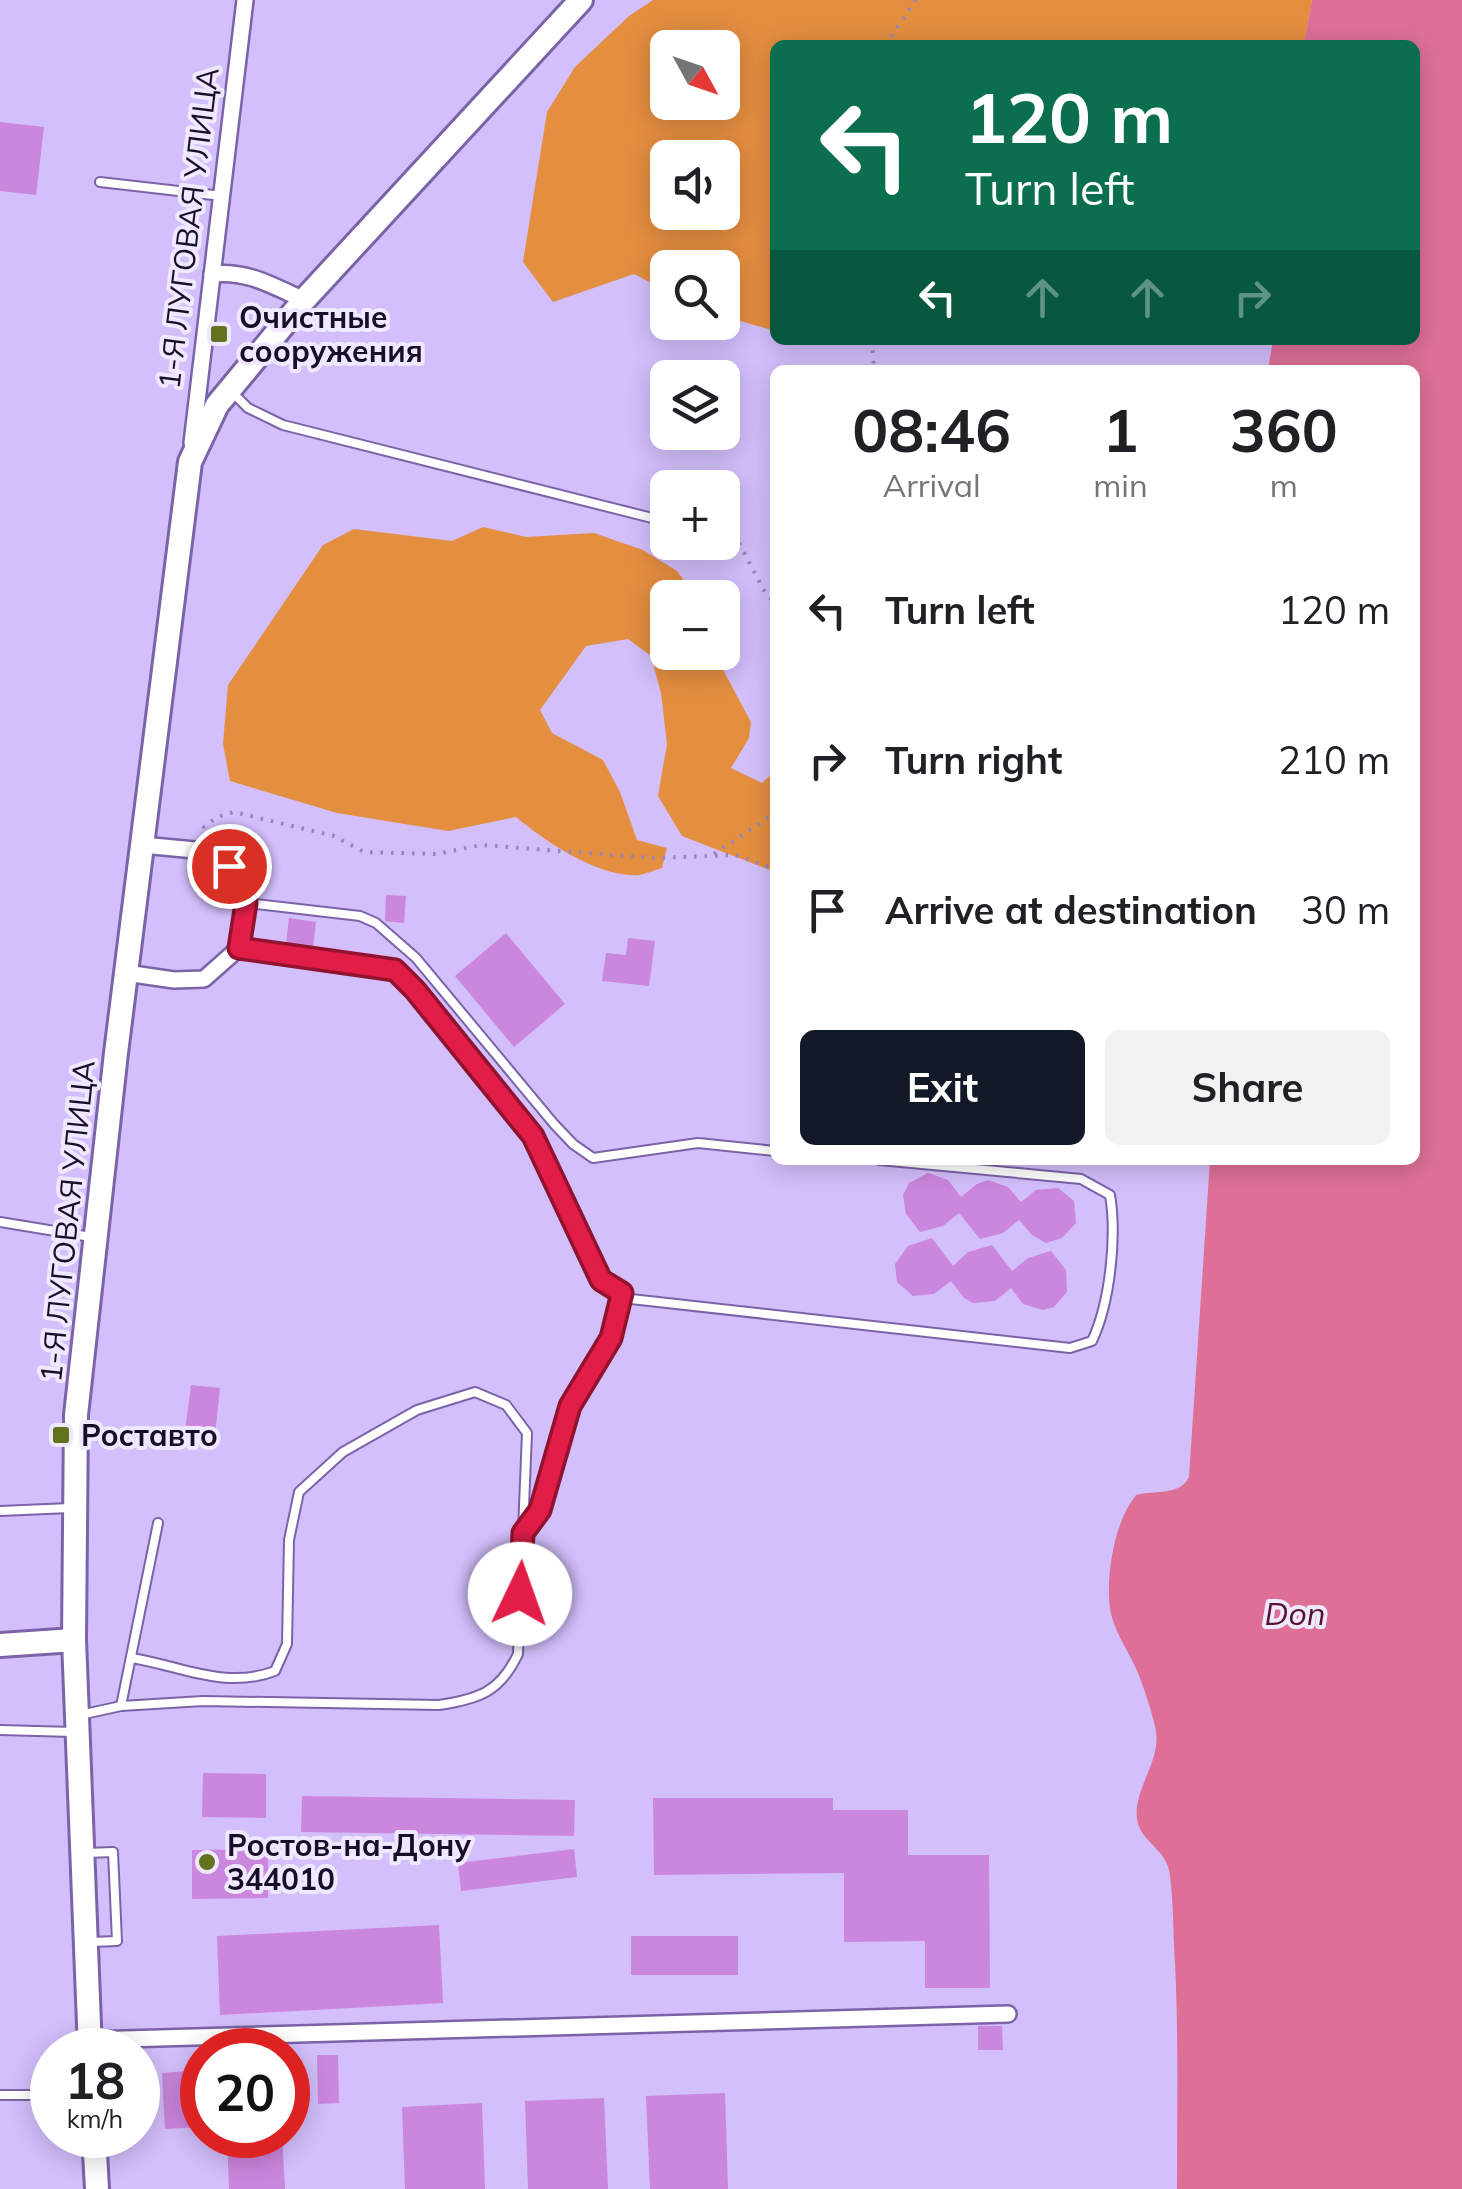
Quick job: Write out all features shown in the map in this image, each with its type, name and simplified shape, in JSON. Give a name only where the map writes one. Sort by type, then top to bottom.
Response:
[{"type":"main road","name":"1-Я ЛУГОВАЯ УЛИЦА","points":[[89,2028],[74,1640],[76,1415],[190,462],[202,431],[229,390],[304,300],[580,0]]},
{"type":"main road","points":[[0,1645],[74,1640]]},
{"type":"main road","points":[[95,2158],[97,2189]]},
{"type":"street","name":"1-Я ЛУГОВАЯ УЛИЦА","points":[[190,462],[245,0]]},
{"type":"street","points":[[212,274],[233,272],[250,276],[304,300]]},
{"type":"street","points":[[126,973],[174,980],[204,979],[239,948],[246,903],[229,866],[195,850],[142,846]]},
{"type":"street","points":[[160,2043],[1008,2014]]},
{"type":"lane","points":[[100,182],[222,196]]},
{"type":"lane","points":[[229,390],[248,408],[283,426],[650,518]]},
{"type":"lane","points":[[246,903],[360,916],[376,922],[416,958],[554,1124],[593,1158],[698,1144],[770,1150]]},
{"type":"lane","points":[[239,948],[395,970],[533,1136],[601,1280],[631,1299],[1070,1348],[1092,1341],[1103,1318],[1114,1219],[1110,1195],[1081,1178],[935,1165]]},
{"type":"lane","points":[[0,1222],[96,1237]]},
{"type":"lane","points":[[523,1533],[540,1510],[570,1406],[611,1338],[622,1293]]},
{"type":"lane","points":[[0,1730],[77,1724],[122,1706],[203,1701],[439,1705],[475,1700],[507,1676],[518,1654],[528,1433],[506,1405],[475,1392],[418,1410],[344,1452],[299,1492],[289,1540],[287,1644],[274,1671],[252,1680],[202,1676],[132,1658]]},
{"type":"lane","points":[[0,1510],[75,1508]]},
{"type":"lane","points":[[122,1706],[158,1523]]},
{"type":"lane","points":[[0,2095],[30,2096]]},
{"type":"path","points":[[888,40],[916,0]]},
{"type":"path","points":[[740,544],[770,598]]},
{"type":"path","points":[[204,854],[204,827],[217,817],[234,812],[334,836],[364,852],[436,854],[481,845],[654,858],[735,855],[770,868]]},
{"type":"path","points":[[710,856],[770,816]]},
{"type":"shaded area","points":[[653,0],[1312,0],[1305,40],[770,40],[770,330],[740,321],[740,250],[650,250],[650,282],[634,274],[553,302],[523,262],[547,112],[575,67],[629,16]]},
{"type":"shaded area","points":[[483,527],[526,537],[594,533],[643,550],[650,554],[650,560],[659,560],[677,571],[684,580],[650,580],[650,655],[628,639],[586,646],[540,710],[552,733],[603,760],[620,792],[637,840],[667,848],[662,868],[639,875],[607,871],[557,847],[516,817],[448,831],[337,813],[230,781],[223,744],[228,685],[323,545],[354,529],[452,541]]},
{"type":"shaded area","points":[[655,670],[723,670],[751,722],[749,738],[731,768],[762,783],[770,776],[770,870],[682,836],[658,796],[667,744]]},
{"type":"water","name":"Don","points":[[1312,0],[1462,0],[1462,2189],[1177,2189],[1177,2006],[1171,1888],[1166,1862],[1137,1819],[1139,1797],[1155,1754],[1156,1731],[1138,1673],[1115,1627],[1109,1596],[1115,1543],[1129,1505],[1136,1495],[1173,1490],[1189,1477],[1210,1165],[1420,1165],[1420,365],[1269,365],[1272,345],[1420,345],[1420,40],[1305,40]]},
{"type":"building","points":[[0,122],[44,127],[36,195],[0,191]]},
{"type":"building","points":[[386,895],[406,896],[404,923],[385,921]]},
{"type":"building","points":[[289,918],[316,922],[313,947],[286,943]]},
{"type":"building","points":[[506,933],[565,1004],[514,1047],[455,976]]},
{"type":"building","points":[[628,938],[655,941],[649,986],[602,981],[606,953],[626,955]]},
{"type":"building","points":[[928,1173],[948,1180],[961,1197],[988,1180],[1008,1187],[1021,1202],[1036,1190],[1058,1188],[1074,1201],[1076,1223],[1062,1238],[1046,1243],[1019,1220],[1003,1233],[980,1239],[959,1213],[943,1226],[920,1232],[906,1214],[903,1195],[909,1183]]},
{"type":"building","points":[[932,1238],[953,1266],[968,1252],[992,1245],[1012,1271],[1028,1258],[1051,1251],[1066,1270],[1067,1292],[1054,1307],[1043,1310],[1023,1304],[1011,1288],[995,1301],[973,1303],[951,1281],[934,1294],[913,1296],[897,1282],[895,1264],[908,1246]]},
{"type":"building","points":[[191,1385],[220,1388],[215,1435],[185,1432]]},
{"type":"building","points":[[203,1773],[266,1774],[266,1818],[202,1817]]},
{"type":"building","points":[[302,1796],[575,1800],[574,1836],[301,1832]]},
{"type":"building","points":[[653,1798],[833,1798],[833,1810],[908,1810],[908,1855],[989,1855],[990,1988],[925,1988],[925,1941],[844,1942],[844,1873],[654,1875]]},
{"type":"building","points":[[268,1849],[268,1898],[192,1899],[192,1850]]},
{"type":"building","points":[[574,1849],[577,1877],[461,1891],[458,1863]]},
{"type":"building","points":[[439,1925],[443,2003],[220,2015],[217,1936]]},
{"type":"building","points":[[631,1936],[738,1936],[738,1975],[631,1975]]},
{"type":"building","points":[[978,2026],[1002,2026],[1003,2050],[978,2050]]},
{"type":"building","points":[[317,2055],[338,2055],[339,2103],[318,2104]]},
{"type":"building","points":[[180,2072],[180,2128],[165,2129],[162,2073]]},
{"type":"building","points":[[725,2093],[728,2189],[650,2189],[646,2096]]},
{"type":"building","points":[[604,2098],[608,2189],[528,2189],[525,2101]]},
{"type":"building","points":[[482,2103],[485,2189],[405,2189],[402,2107]]},
{"type":"building","points":[[228,2158],[283,2158],[285,2189],[229,2189]]},
{"type":"place","name":"Очистные сооружения","points":[[219,334]]},
{"type":"place","name":"Роставто","points":[[61,1435]]},
{"type":"place","name":"Ростов-на-Дону 344010","points":[[207,1862]]},
{"type":"route","points":[[229,866],[246,903],[239,948],[395,970],[415,990],[533,1136],[601,1280],[622,1293],[611,1338],[570,1406],[540,1510],[523,1533],[520,1594]]}]
